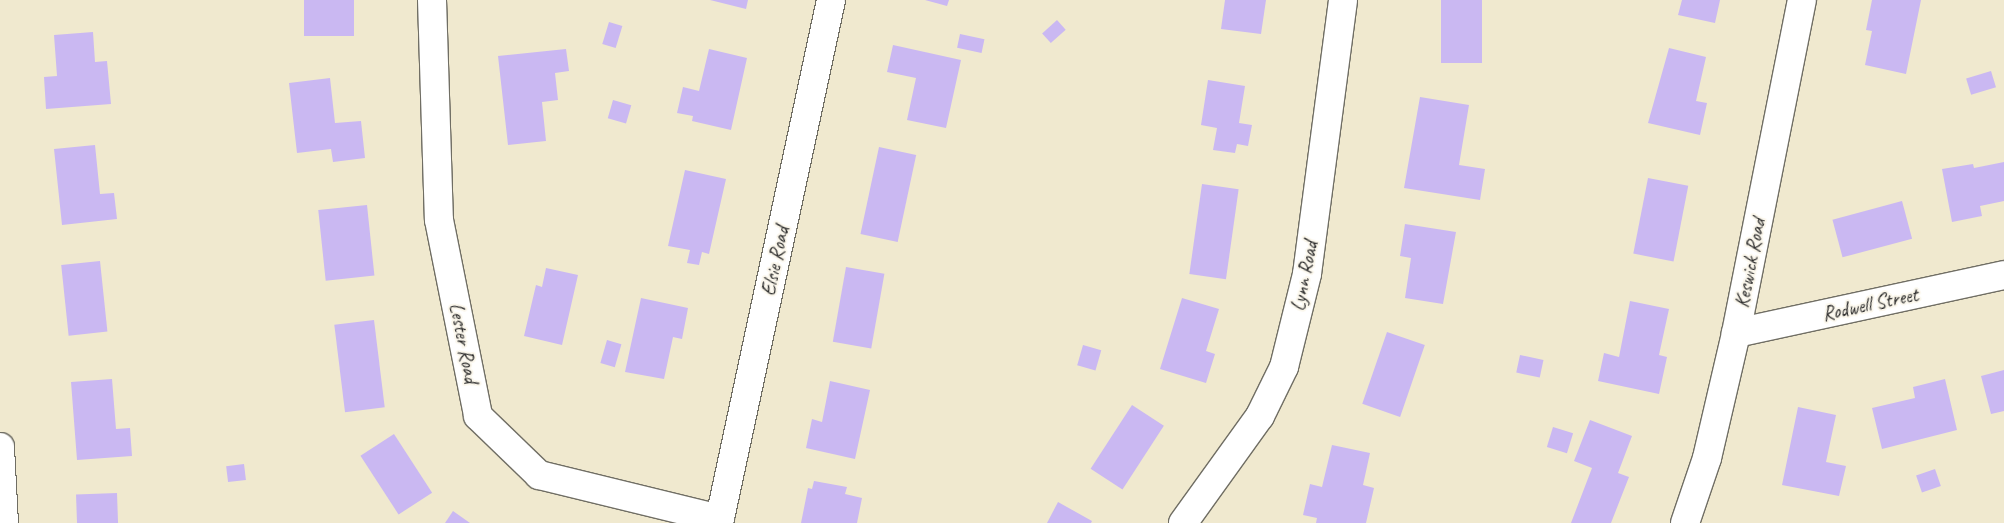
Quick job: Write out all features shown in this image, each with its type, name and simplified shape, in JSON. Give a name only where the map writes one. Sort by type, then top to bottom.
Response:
[{"type":"street","name":"Lester Road","points":[[432,0],[439,220],[478,416],[539,475],[720,521]]},
{"type":"street","name":"Elsie Road","points":[[720,521],[831,0]]},
{"type":"street","name":"Lynn Road","points":[[1183,523],[1260,416],[1284,367],[1307,274],[1343,0]]},
{"type":"street","name":"Keswick Road","points":[[1685,523],[1707,458],[1736,333],[1802,0]]},
{"type":"street","name":"Rodwell Street","points":[[1736,333],[2004,275]]},
{"type":"street","points":[[0,447],[4,523]]},
{"type":"building","points":[[304,0],[354,0],[354,36],[304,36]]},
{"type":"building","points":[[710,0],[748,0],[746,9]]},
{"type":"building","points":[[925,0],[949,0],[947,6]]},
{"type":"building","points":[[1225,0],[1266,0],[1261,34],[1221,29]]},
{"type":"building","points":[[1441,0],[1482,0],[1482,63],[1441,63]]},
{"type":"building","points":[[1682,0],[1720,0],[1715,23],[1678,15]]},
{"type":"building","points":[[1872,0],[1921,0],[1906,74],[1865,65],[1872,31],[1866,30]]},
{"type":"building","points":[[1057,20],[1066,30],[1051,43],[1042,33]]},
{"type":"building","points":[[609,22],[622,26],[616,48],[602,44]]},
{"type":"building","points":[[93,32],[95,62],[107,61],[111,104],[46,109],[44,77],[57,76],[54,35]]},
{"type":"building","points":[[960,34],[984,39],[982,53],[957,48]]},
{"type":"building","points":[[893,45],[961,60],[946,128],[907,120],[916,78],[887,72]]},
{"type":"building","points":[[1669,48],[1706,57],[1696,101],[1707,103],[1700,135],[1648,123]]},
{"type":"building","points":[[566,49],[569,71],[555,73],[558,100],[542,102],[546,141],[508,145],[498,56]]},
{"type":"building","points":[[709,49],[747,58],[731,130],[692,121],[693,116],[677,113],[683,87],[699,91]]},
{"type":"building","points":[[1991,71],[1996,87],[1971,95],[1966,79]]},
{"type":"building","points":[[330,78],[335,123],[361,121],[365,158],[333,162],[331,149],[297,153],[289,83]]},
{"type":"building","points":[[1208,80],[1245,86],[1239,123],[1252,125],[1248,146],[1237,144],[1235,153],[1213,150],[1217,128],[1201,125]]},
{"type":"building","points":[[1420,97],[1469,105],[1459,165],[1485,169],[1480,200],[1404,188]]},
{"type":"building","points":[[613,100],[631,105],[626,124],[608,118]]},
{"type":"building","points":[[95,145],[100,194],[114,193],[117,219],[62,225],[54,149]]},
{"type":"building","points":[[879,147],[916,155],[898,242],[860,234]]},
{"type":"building","points":[[2004,162],[2004,201],[1980,206],[1982,216],[1952,222],[1942,169],[1973,164],[1974,168]]},
{"type":"building","points":[[685,170],[726,179],[709,254],[702,252],[699,265],[687,263],[690,250],[668,246]]},
{"type":"building","points":[[1648,178],[1688,186],[1674,261],[1633,254]]},
{"type":"building","points":[[1202,184],[1239,189],[1226,279],[1189,274]]},
{"type":"building","points":[[1902,201],[1912,239],[1843,257],[1832,220]]},
{"type":"building","points":[[367,205],[374,276],[326,281],[318,210]]},
{"type":"building","points":[[1405,224],[1456,232],[1443,304],[1405,298],[1411,258],[1400,256]]},
{"type":"building","points":[[100,261],[107,332],[69,336],[61,265]]},
{"type":"building","points":[[846,267],[884,274],[871,349],[833,342]]},
{"type":"building","points":[[546,268],[578,275],[562,345],[524,336],[536,285],[542,287]]},
{"type":"building","points":[[641,298],[688,308],[682,339],[673,337],[664,379],[625,372]]},
{"type":"building","points":[[1182,298],[1219,309],[1206,351],[1215,354],[1206,383],[1160,369]]},
{"type":"building","points":[[1630,301],[1669,309],[1659,355],[1667,357],[1659,394],[1598,381],[1604,353],[1619,357]]},
{"type":"building","points":[[374,320],[385,407],[345,412],[334,325]]},
{"type":"building","points":[[1387,332],[1425,345],[1400,417],[1362,404]]},
{"type":"building","points":[[607,340],[621,344],[615,367],[600,363]]},
{"type":"building","points":[[1083,345],[1101,350],[1095,370],[1077,365]]},
{"type":"building","points":[[1520,355],[1543,360],[1540,378],[1516,373]]},
{"type":"building","points":[[2004,370],[2004,411],[1991,414],[1981,376]]},
{"type":"building","points":[[112,379],[116,429],[130,428],[132,456],[77,460],[71,382]]},
{"type":"building","points":[[1945,379],[1957,430],[1882,449],[1872,408],[1915,398],[1913,387]]},
{"type":"building","points":[[830,381],[870,390],[855,459],[806,448],[812,419],[822,422]]},
{"type":"building","points":[[1132,405],[1164,426],[1122,489],[1091,469]]},
{"type":"building","points":[[1798,407],[1836,415],[1826,462],[1846,466],[1839,496],[1782,485]]},
{"type":"building","points":[[1590,420],[1632,436],[1618,473],[1629,477],[1611,523],[1571,523],[1592,468],[1574,461]]},
{"type":"building","points":[[1553,427],[1573,433],[1567,453],[1547,447]]},
{"type":"building","points":[[394,434],[432,493],[399,514],[360,456]]},
{"type":"building","points":[[1332,445],[1370,453],[1363,485],[1374,488],[1366,523],[1316,523],[1317,518],[1303,515],[1310,484],[1322,487]]},
{"type":"building","points":[[244,464],[246,480],[228,482],[226,466]]},
{"type":"building","points":[[1935,469],[1941,486],[1922,493],[1916,476]]},
{"type":"building","points":[[814,481],[847,487],[845,494],[862,498],[857,523],[801,523],[808,488],[812,489]]},
{"type":"building","points":[[117,493],[118,523],[77,523],[76,494]]},
{"type":"building","points":[[1058,502],[1092,521],[1091,523],[1047,523]]},
{"type":"building","points":[[453,511],[470,523],[445,523]]}]
